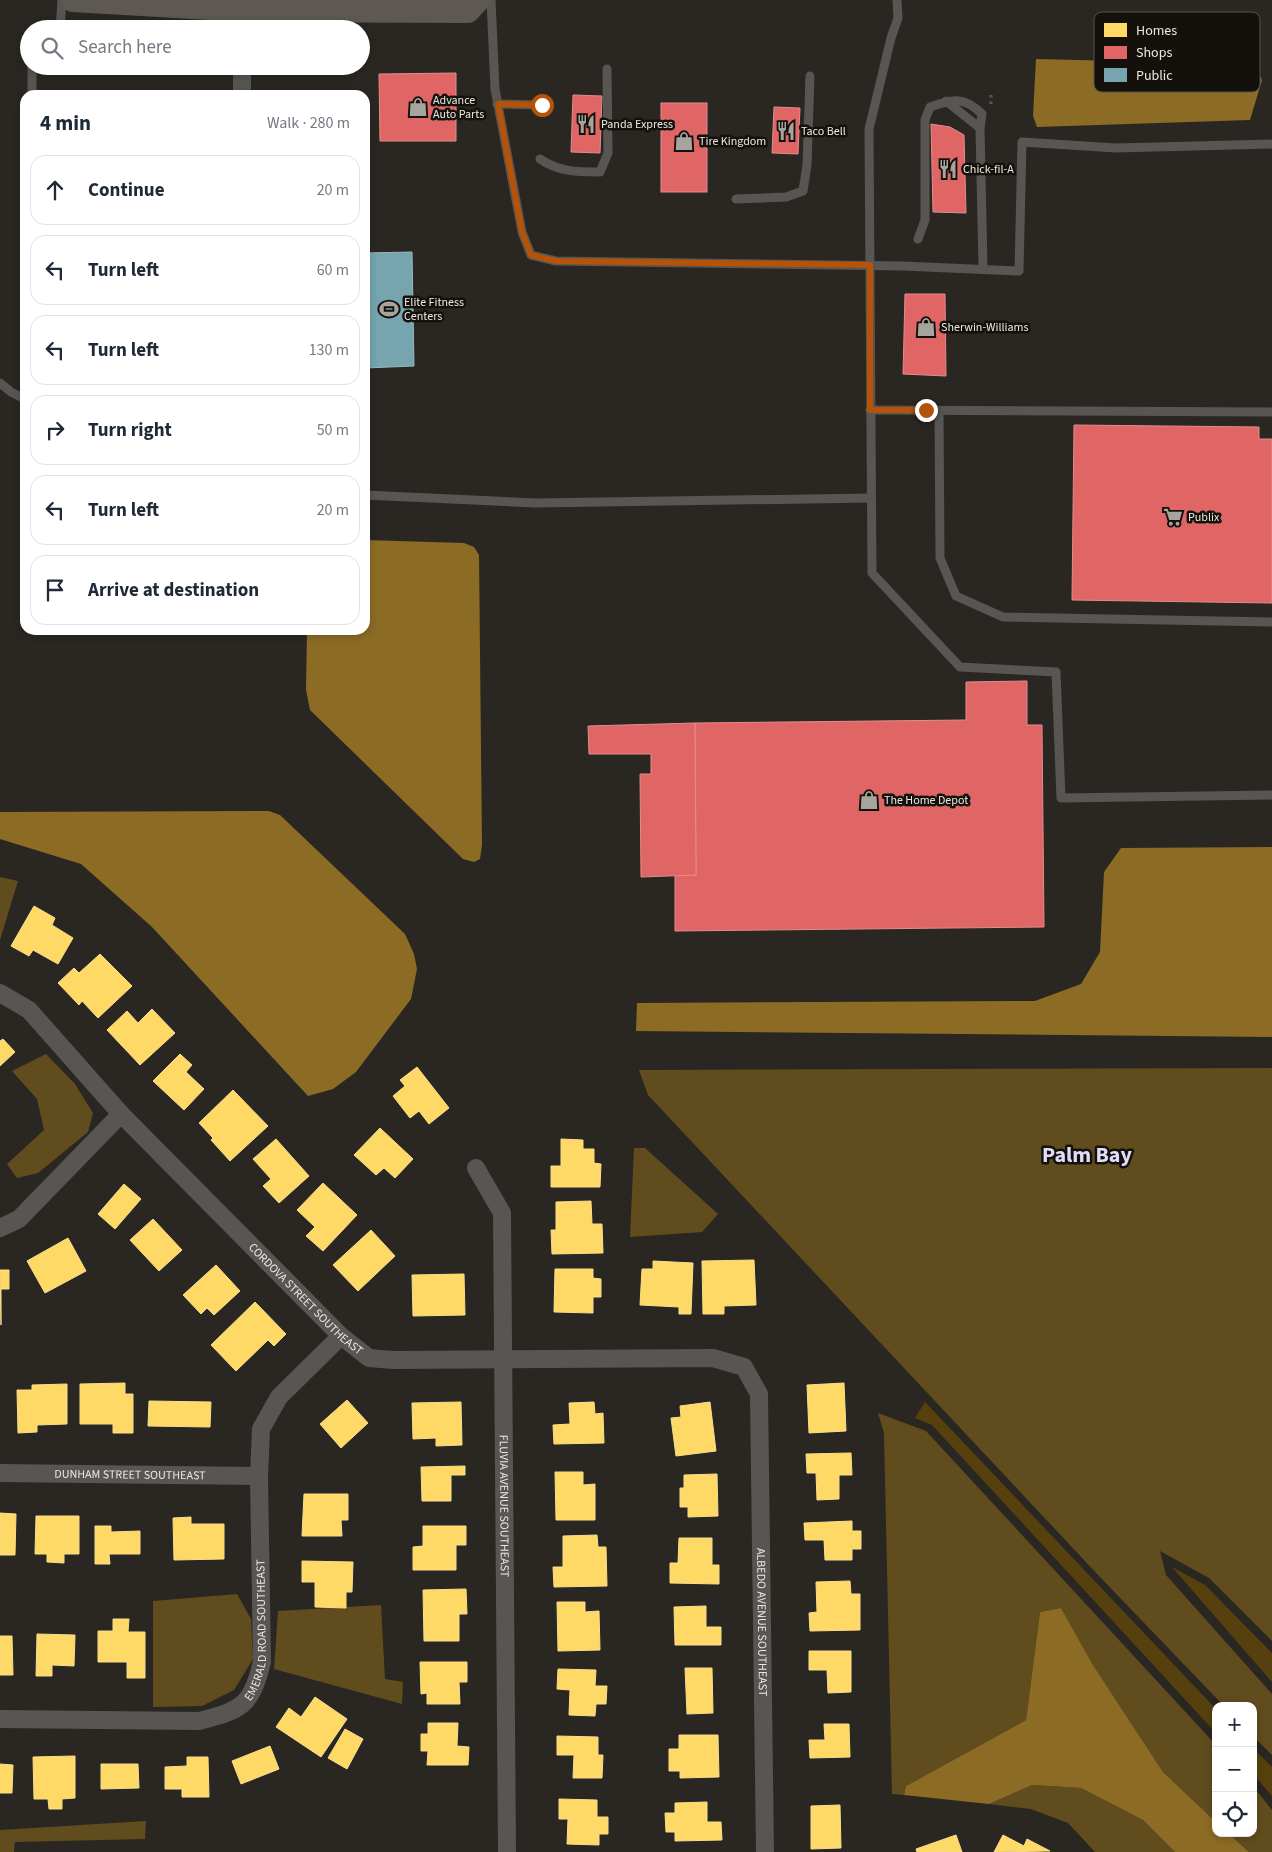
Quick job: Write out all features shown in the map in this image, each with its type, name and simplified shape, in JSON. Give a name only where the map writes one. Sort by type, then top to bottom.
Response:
[{"type":"main road","points":[[73,0],[243,20],[468,11],[478,0]]},
{"type":"street","points":[[242,75],[242,90]]},
{"type":"street","name":"CORDOVA STREET SOUTHEAST","points":[[0,993],[29,1010],[121,1114],[341,1336],[370,1358],[393,1360],[713,1358],[744,1367],[759,1394]]},
{"type":"street","points":[[0,1228],[19,1219],[121,1114]]},
{"type":"street","name":"FLUVIA AVENUE SOUTHEAST","points":[[476,1168],[502,1213],[507,1852]]},
{"type":"street","name":"EMERALD ROAD SOUTHEAST","points":[[0,1719],[200,1721],[228,1714],[244,1704],[256,1687],[262,1662],[259,1476],[262,1429],[279,1397],[341,1336]]},
{"type":"street","name":"ALBEDO AVENUE SOUTHEAST","points":[[759,1394],[764,1852]]},
{"type":"street","name":"DUNHAM STREET SOUTHEAST","points":[[0,1473],[259,1476]]},
{"type":"lane","points":[[61,20],[62,0]]},
{"type":"lane","points":[[490,0],[495,89],[522,232],[531,255],[556,261],[870,265],[983,268],[1019,271],[1022,142],[1116,148],[1272,144]]},
{"type":"lane","points":[[897,0],[898,18],[891,38],[869,129],[872,572],[960,667],[1056,672],[1061,798],[1272,795]]},
{"type":"lane","points":[[540,159],[552,168],[570,172],[600,172],[608,153],[607,69]]},
{"type":"lane","points":[[32,75],[32,90]]},
{"type":"lane","points":[[736,199],[786,197],[803,191],[807,166],[810,76]]},
{"type":"lane","points":[[918,239],[925,220],[925,120],[930,107],[952,99],[973,104],[982,114],[980,128],[983,268]]},
{"type":"lane","points":[[946,101],[980,128]]},
{"type":"lane","points":[[498,104],[542,105]]},
{"type":"lane","points":[[0,382],[10,392],[20,397]]},
{"type":"lane","points":[[870,410],[1272,412]]},
{"type":"lane","points":[[939,411],[940,558],[956,596],[1003,617],[1272,622]]},
{"type":"lane","points":[[370,495],[536,503],[871,498]]},
{"type":"shaded area","points":[[1036,59],[1094,60],[1094,92],[1258,92],[1250,120],[1037,127],[1033,116]]},
{"type":"shaded area","points":[[370,540],[464,543],[474,547],[479,555],[482,845],[480,859],[474,862],[463,859],[310,710],[306,690],[307,635],[370,635]]},
{"type":"shaded area","points":[[269,811],[280,815],[405,934],[414,954],[417,969],[411,999],[356,1072],[333,1089],[308,1096],[152,927],[81,864],[0,839],[0,812]]},
{"type":"shaded area","points":[[1272,847],[1272,1037],[636,1031],[637,1003],[1035,1001],[1081,984],[1100,952],[1104,872],[1121,848]]},
{"type":"shaded area","points":[[0,877],[18,881],[0,940]]},
{"type":"shaded area","points":[[46,1054],[75,1084],[93,1113],[88,1132],[38,1173],[17,1178],[7,1164],[44,1130],[37,1099],[12,1071]]},
{"type":"shaded area","points":[[1272,1068],[1272,1641],[1209,1578],[1160,1551],[1166,1575],[1272,1694],[1272,1755],[1257,1740],[1257,1702],[1220,1702],[1099,1576],[648,1095],[639,1070]]},
{"type":"shaded area","points":[[634,1148],[645,1148],[718,1214],[702,1232],[630,1237]]},
{"type":"shaded area","points":[[925,1402],[1212,1705],[1212,1729],[932,1425],[915,1418]]},
{"type":"shaded area","points":[[878,1413],[926,1431],[1212,1741],[1212,1818],[1163,1772],[1093,1665],[1061,1608],[1040,1612],[1026,1720],[906,1786],[904,1795],[892,1794],[884,1433]]},
{"type":"shaded area","points":[[1172,1567],[1205,1585],[1272,1653],[1272,1682]]},
{"type":"shaded area","points":[[237,1594],[251,1619],[253,1659],[234,1690],[202,1706],[153,1707],[153,1601]]},
{"type":"shaded area","points":[[381,1605],[385,1679],[403,1682],[402,1704],[274,1669],[278,1611]]},
{"type":"shaded area","points":[[1061,1608],[1093,1665],[1163,1772],[1212,1818],[1212,1837],[1232,1837],[1249,1852],[1175,1852],[1143,1820],[1081,1788],[1032,1785],[989,1804],[904,1795],[906,1786],[1026,1720],[1040,1612]]},
{"type":"shaded area","points":[[1257,1752],[1272,1767],[1272,1796],[1257,1779]]},
{"type":"shaded area","points":[[1032,1785],[1081,1788],[1143,1820],[1175,1852],[1095,1852],[1068,1823],[1031,1809],[989,1804]]},
{"type":"shaded area","points":[[1257,1791],[1272,1810],[1272,1852],[1249,1852],[1232,1837],[1257,1837]]},
{"type":"shaded area","points":[[146,1821],[145,1839],[15,1842],[14,1852],[0,1852],[0,1830]]},
{"type":"building: Homes","points":[[34,906],[55,918],[52,925],[73,938],[58,964],[33,950],[29,956],[11,946]]},
{"type":"building: Homes","points":[[100,954],[132,986],[98,1018],[82,1001],[79,1005],[58,983],[74,968],[79,973]]},
{"type":"building: Homes","points":[[152,1009],[175,1033],[140,1065],[107,1030],[127,1011],[138,1023]]},
{"type":"building: Homes","points":[[3,1039],[15,1052],[0,1066],[0,1041]]},
{"type":"building: Homes","points":[[180,1054],[192,1065],[186,1072],[204,1089],[184,1110],[153,1081]]},
{"type":"building: Homes","points":[[417,1067],[449,1108],[429,1124],[419,1111],[410,1118],[393,1096],[405,1086],[400,1080]]},
{"type":"building: Homes","points":[[233,1090],[268,1126],[230,1161],[199,1123]]},
{"type":"building: Homes","points":[[380,1128],[413,1159],[395,1178],[384,1168],[376,1175],[354,1155]]},
{"type":"building: Homes","points":[[276,1139],[309,1176],[279,1203],[263,1186],[271,1179],[253,1159]]},
{"type":"building: Homes","points":[[561,1139],[583,1140],[583,1149],[594,1149],[594,1163],[601,1164],[600,1187],[551,1187],[551,1166],[561,1166]]},
{"type":"building: Homes","points":[[323,1183],[357,1215],[323,1251],[306,1236],[315,1227],[297,1210]]},
{"type":"building: Homes","points":[[124,1184],[141,1199],[115,1229],[98,1214]]},
{"type":"building: Homes","points":[[591,1201],[592,1224],[602,1224],[603,1253],[552,1254],[551,1230],[556,1230],[556,1202]]},
{"type":"building: Homes","points":[[153,1219],[182,1250],[159,1271],[130,1240]]},
{"type":"building: Homes","points":[[371,1230],[395,1256],[358,1291],[333,1265]]},
{"type":"building: Homes","points":[[68,1238],[86,1271],[45,1293],[27,1261]]},
{"type":"building: Homes","points":[[754,1260],[756,1305],[724,1306],[724,1314],[703,1314],[702,1261]]},
{"type":"building: Homes","points":[[653,1261],[693,1263],[691,1314],[679,1314],[679,1307],[640,1305],[642,1269],[653,1269]]},
{"type":"building: Homes","points":[[216,1265],[240,1291],[214,1315],[207,1308],[201,1314],[183,1295]]},
{"type":"building: Homes","points":[[555,1269],[593,1269],[593,1278],[601,1279],[601,1297],[593,1297],[593,1313],[554,1312]]},
{"type":"building: Homes","points":[[0,1270],[9,1270],[9,1289],[1,1289],[1,1325]]},
{"type":"building: Homes","points":[[464,1274],[465,1315],[413,1316],[412,1275]]},
{"type":"building: Homes","points":[[255,1302],[286,1334],[274,1346],[268,1340],[236,1371],[211,1345]]},
{"type":"building: Homes","points":[[125,1383],[125,1394],[133,1394],[133,1433],[113,1433],[113,1424],[80,1424],[80,1384]]},
{"type":"building: Homes","points":[[844,1383],[846,1431],[809,1433],[807,1385]]},
{"type":"building: Homes","points":[[67,1384],[67,1424],[37,1425],[37,1432],[18,1433],[17,1390],[32,1390],[32,1385]]},
{"type":"building: Homes","points":[[347,1400],[368,1423],[341,1448],[320,1424]]},
{"type":"building: Homes","points":[[149,1401],[211,1402],[210,1427],[148,1426]]},
{"type":"building: Homes","points":[[461,1402],[462,1445],[436,1446],[436,1438],[413,1439],[412,1403]]},
{"type":"building: Homes","points":[[594,1402],[595,1414],[603,1413],[604,1443],[554,1444],[553,1425],[570,1424],[569,1403]]},
{"type":"building: Homes","points":[[710,1402],[716,1451],[676,1456],[671,1418],[681,1417],[680,1406]]},
{"type":"building: Homes","points":[[851,1453],[852,1475],[839,1475],[839,1499],[817,1500],[816,1473],[807,1473],[806,1454]]},
{"type":"building: Homes","points":[[465,1466],[465,1475],[451,1475],[451,1501],[422,1501],[421,1467]]},
{"type":"building: Homes","points":[[555,1472],[583,1472],[583,1485],[595,1484],[595,1520],[556,1520]]},
{"type":"building: Homes","points":[[717,1474],[718,1516],[688,1517],[688,1507],[680,1507],[680,1488],[684,1488],[684,1475]]},
{"type":"building: Homes","points":[[304,1494],[348,1494],[348,1520],[341,1520],[342,1536],[302,1536]]},
{"type":"building: Homes","points":[[0,1513],[16,1514],[15,1555],[0,1555]]},
{"type":"building: Homes","points":[[36,1516],[79,1516],[79,1554],[64,1554],[64,1563],[47,1562],[47,1554],[35,1554]]},
{"type":"building: Homes","points":[[191,1517],[191,1524],[224,1524],[224,1559],[174,1560],[173,1518]]},
{"type":"building: Homes","points":[[852,1521],[852,1531],[861,1531],[861,1549],[852,1549],[852,1560],[825,1560],[824,1540],[805,1540],[804,1523]]},
{"type":"building: Homes","points":[[95,1526],[111,1526],[111,1532],[140,1531],[140,1554],[109,1554],[110,1564],[95,1564]]},
{"type":"building: Homes","points":[[423,1526],[466,1526],[466,1545],[456,1545],[456,1570],[413,1570],[413,1547],[423,1546]]},
{"type":"building: Homes","points":[[597,1535],[598,1547],[606,1547],[607,1586],[554,1587],[553,1567],[563,1567],[563,1536]]},
{"type":"building: Homes","points":[[679,1538],[712,1538],[712,1565],[719,1565],[719,1584],[670,1583],[670,1563],[678,1563]]},
{"type":"building: Homes","points":[[302,1561],[353,1562],[352,1592],[346,1592],[346,1608],[315,1607],[315,1582],[302,1582]]},
{"type":"building: Homes","points":[[850,1581],[851,1594],[860,1594],[860,1630],[810,1631],[809,1613],[817,1612],[816,1582]]},
{"type":"building: Homes","points":[[466,1589],[467,1614],[459,1614],[459,1641],[424,1641],[423,1590]]},
{"type":"building: Homes","points":[[557,1602],[585,1602],[585,1612],[599,1611],[600,1650],[558,1651]]},
{"type":"building: Homes","points":[[706,1606],[706,1627],[721,1627],[721,1645],[675,1645],[674,1607]]},
{"type":"building: Homes","points":[[113,1619],[129,1619],[128,1632],[145,1632],[145,1678],[127,1678],[127,1662],[98,1662],[98,1631],[113,1631]]},
{"type":"building: Homes","points":[[37,1634],[75,1635],[74,1666],[52,1665],[52,1676],[36,1676]]},
{"type":"building: Homes","points":[[0,1636],[12,1636],[13,1675],[0,1675]]},
{"type":"building: Homes","points":[[809,1651],[851,1651],[851,1692],[828,1693],[827,1670],[809,1670]]},
{"type":"building: Homes","points":[[420,1662],[467,1662],[467,1682],[459,1682],[460,1704],[427,1704],[427,1693],[421,1694]]},
{"type":"building: Homes","points":[[685,1668],[712,1668],[713,1713],[687,1714]]},
{"type":"building: Homes","points":[[558,1669],[596,1670],[595,1686],[607,1686],[606,1704],[596,1704],[595,1716],[569,1715],[570,1690],[557,1689]]},
{"type":"building: Homes","points":[[315,1697],[347,1719],[321,1757],[276,1727],[289,1708],[301,1717]]},
{"type":"building: Homes","points":[[428,1723],[458,1723],[457,1746],[469,1747],[468,1765],[427,1765],[428,1751],[421,1751],[421,1734],[428,1734]]},
{"type":"building: Homes","points":[[824,1724],[849,1724],[850,1757],[810,1758],[809,1740],[825,1740]]},
{"type":"building: Homes","points":[[345,1729],[363,1739],[347,1769],[328,1758]]},
{"type":"building: Homes","points":[[679,1735],[718,1735],[719,1777],[680,1778],[680,1771],[669,1771],[669,1749],[679,1749]]},
{"type":"building: Homes","points":[[557,1736],[598,1737],[598,1755],[603,1755],[602,1778],[573,1778],[574,1755],[557,1755]]},
{"type":"building: Homes","points":[[270,1746],[279,1769],[241,1784],[232,1761]]},
{"type":"building: Homes","points":[[75,1756],[75,1798],[62,1799],[62,1809],[49,1809],[48,1799],[34,1799],[33,1757]]},
{"type":"building: Homes","points":[[187,1757],[208,1757],[209,1797],[182,1797],[182,1789],[165,1789],[165,1767],[187,1766]]},
{"type":"building: Homes","points":[[0,1764],[13,1765],[12,1793],[0,1793]]},
{"type":"building: Homes","points":[[101,1764],[138,1764],[139,1788],[101,1789]]},
{"type":"building: Homes","points":[[559,1799],[597,1800],[597,1817],[608,1817],[608,1834],[599,1834],[599,1845],[567,1844],[568,1819],[559,1819]]},
{"type":"building: Homes","points":[[707,1802],[707,1822],[721,1822],[722,1840],[675,1841],[675,1832],[666,1832],[665,1813],[675,1813],[675,1803]]},
{"type":"building: Homes","points":[[840,1805],[841,1848],[811,1849],[811,1806]]},
{"type":"building: Homes","points":[[956,1835],[962,1852],[917,1852],[916,1849]]},
{"type":"building: Homes","points":[[1003,1835],[1024,1846],[1027,1839],[1050,1851],[994,1852]]},
{"type":"building: Shops","name":"Advance Auto Parts","points":[[456,73],[456,141],[380,141],[379,74]]},
{"type":"building: Shops","name":"Panda Express","points":[[573,95],[602,96],[600,153],[571,152]]},
{"type":"building: Shops","points":[[661,103],[707,103],[707,192],[661,192]]},
{"type":"building: Shops","name":"Taco Bell","points":[[774,107],[800,108],[798,154],[772,153]]},
{"type":"building: Shops","name":"Chick-fil-A","points":[[931,124],[950,127],[964,135],[966,213],[933,212]]},
{"type":"building: Shops","points":[[905,294],[945,294],[946,376],[903,374]]},
{"type":"building: Shops","name":"Publix","points":[[1074,425],[1259,427],[1259,439],[1272,439],[1272,603],[1072,600]]},
{"type":"building: Shops","name":"The Home Depot","points":[[1027,681],[1027,725],[1042,725],[1044,927],[675,931],[675,875],[696,875],[695,723],[966,720],[966,682]]},
{"type":"building: Shops","points":[[695,723],[696,875],[641,877],[640,774],[651,774],[651,754],[589,754],[588,726]]},
{"type":"building: Public","name":"Elite Fitness Centers","points":[[412,252],[414,366],[370,368],[370,253]]},
{"type":"place","name":"Advance Auto Parts","points":[[418,107]]},
{"type":"place","name":"Panda Express","points":[[586,124]]},
{"type":"place","name":"Taco Bell","points":[[786,131]]},
{"type":"place","name":"Tire Kingdom","points":[[684,141]]},
{"type":"place","name":"Chick-fil-A","points":[[948,169]]},
{"type":"place","name":"Elite Fitness Centers","points":[[389,309]]},
{"type":"place","name":"Sherwin-Williams","points":[[926,327]]},
{"type":"place","name":"Publix","points":[[1173,517]]},
{"type":"place","name":"The Home Depot","points":[[869,800]]},
{"type":"district","name":"Palm Bay","points":[[1087,1155]]},
{"type":"route","points":[[542,105],[498,104],[522,232],[531,255],[556,261],[870,265],[870,410],[926,410]]}]
